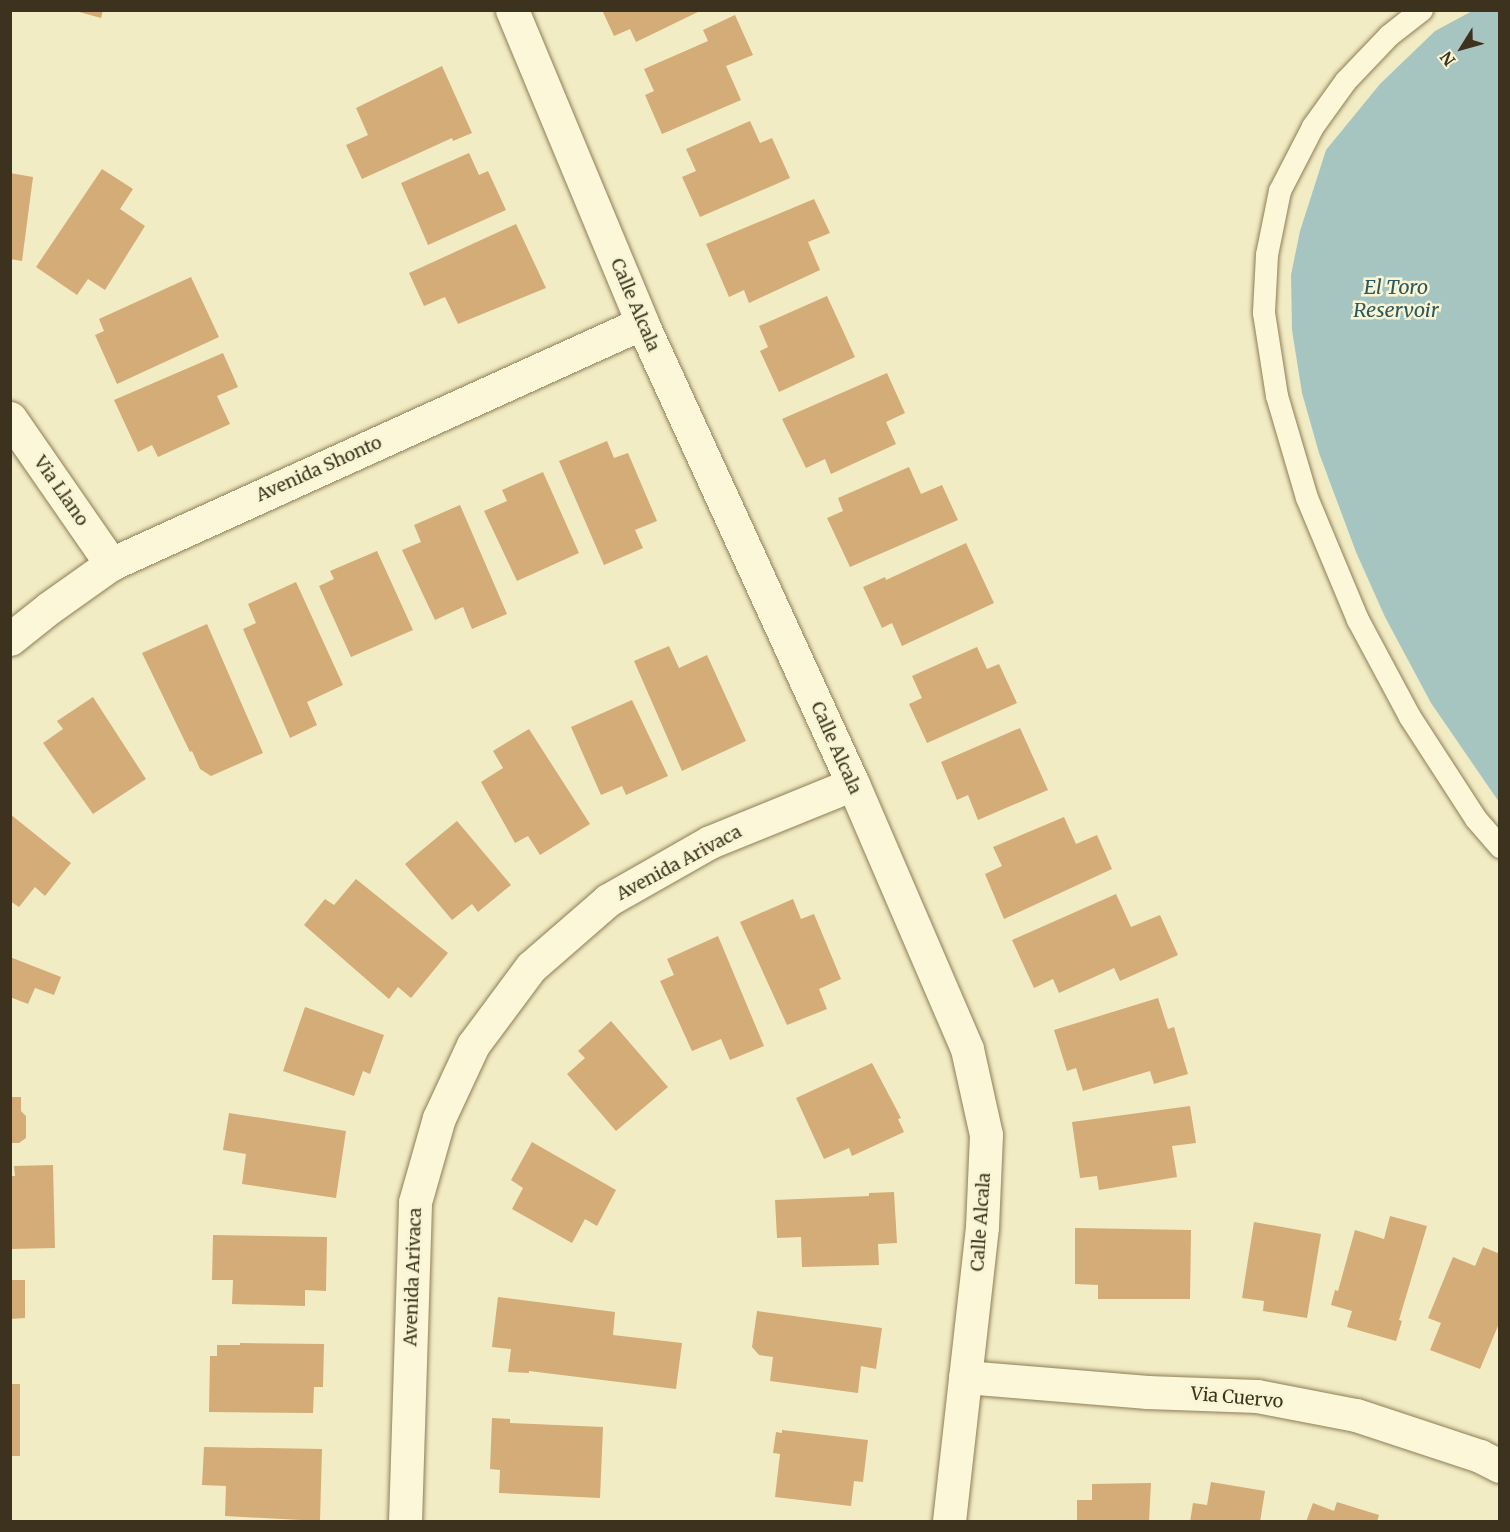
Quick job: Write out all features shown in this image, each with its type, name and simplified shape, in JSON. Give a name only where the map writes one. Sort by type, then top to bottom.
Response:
[{"type":"street","name":"Calle Alcala","points":[[512,10],[642,323],[852,784],[967,1049],[986,1135],[982,1227],[949,1521]]},
{"type":"street","name":"Avenida Shonto","points":[[10,639],[111,564],[642,323]]},
{"type":"street","name":"Via Llano","points":[[10,418],[111,564]]},
{"type":"street","name":"Avenida Arivaca","points":[[405,1521],[415,1202],[439,1118],[473,1045],[531,967],[608,900],[710,842],[852,784]]},
{"type":"street","name":"Via Cuervo","points":[[965,1377],[1147,1392],[1257,1396],[1356,1415],[1480,1456],[1500,1466]]},
{"type":"lane","points":[[1422,10],[1389,36],[1346,81],[1307,138],[1280,191],[1267,255],[1264,313],[1277,396],[1304,487],[1358,620],[1410,717],[1476,819],[1500,847]]},
{"type":"water","name":"El Toro Reservoir","points":[[1474,10],[1500,11],[1499,802],[1431,703],[1385,617],[1356,552],[1319,453],[1302,393],[1292,330],[1291,275],[1300,231],[1326,150],[1380,84],[1435,31]]},
{"type":"building","points":[[72,10],[103,10],[101,18]]},
{"type":"building","points":[[602,10],[702,10],[636,42],[630,29],[614,36]]},
{"type":"building","points":[[735,15],[753,55],[726,66],[741,100],[662,134],[645,95],[654,91],[644,69],[708,41],[703,30]]},
{"type":"building","points":[[442,66],[472,133],[453,141],[452,138],[362,179],[346,145],[368,135],[356,108]]},
{"type":"building","points":[[750,121],[760,143],[772,138],[790,178],[700,217],[682,177],[696,171],[686,149]]},
{"type":"building","points":[[469,153],[479,175],[488,171],[506,210],[428,245],[401,183]]},
{"type":"building","points":[[102,169],[133,189],[120,209],[145,226],[105,290],[88,279],[77,295],[36,267]]},
{"type":"building","points":[[10,173],[33,177],[22,261],[10,259]]},
{"type":"building","points":[[814,199],[830,233],[808,242],[820,270],[749,303],[744,290],[729,297],[706,244]]},
{"type":"building","points":[[516,224],[546,288],[458,324],[445,297],[424,306],[409,273]]},
{"type":"building","points":[[191,277],[219,337],[117,384],[95,335],[104,331],[99,319]]},
{"type":"building","points":[[827,296],[855,357],[779,392],[760,351],[768,347],[759,326]]},
{"type":"building","points":[[223,353],[238,387],[217,396],[230,424],[158,457],[152,445],[138,452],[114,400]]},
{"type":"building","points":[[887,373],[905,413],[886,422],[896,444],[831,474],[825,459],[806,468],[782,419]]},
{"type":"building","points":[[607,441],[614,458],[628,453],[657,521],[635,530],[643,548],[604,565],[559,461]]},
{"type":"building","points":[[909,467],[921,494],[942,485],[958,520],[850,567],[827,518],[843,511],[838,498]]},
{"type":"building","points":[[543,472],[579,553],[517,581],[484,511],[507,501],[502,490]]},
{"type":"building","points":[[460,505],[507,614],[472,629],[463,607],[435,620],[402,550],[421,542],[414,525]]},
{"type":"building","points":[[966,543],[994,603],[902,646],[892,623],[882,628],[863,587],[885,577],[886,580]]},
{"type":"building","points":[[377,551],[413,630],[351,657],[319,586],[334,579],[330,571]]},
{"type":"building","points":[[296,582],[343,685],[307,702],[317,725],[290,738],[243,629],[256,623],[248,604]]},
{"type":"building","points":[[207,624],[263,753],[211,776],[200,769],[192,751],[190,752],[142,653]]},
{"type":"building","points":[[669,646],[679,668],[707,655],[746,741],[682,771],[634,661]]},
{"type":"building","points":[[977,647],[987,669],[999,664],[1017,703],[927,743],[909,704],[922,698],[912,676]]},
{"type":"building","points":[[93,697],[146,779],[93,814],[43,743],[63,729],[57,721]]},
{"type":"building","points":[[632,700],[668,776],[626,795],[622,786],[601,795],[571,727]]},
{"type":"building","points":[[1020,728],[1048,790],[978,820],[968,795],[957,800],[941,762]]},
{"type":"building","points":[[529,729],[590,824],[540,855],[528,836],[515,843],[481,782],[503,768],[493,751]]},
{"type":"building","points":[[10,814],[71,863],[45,896],[35,887],[19,907],[10,901]]},
{"type":"building","points":[[1064,817],[1076,844],[1097,835],[1112,869],[1004,919],[985,874],[1002,866],[993,847]]},
{"type":"building","points":[[457,821],[511,885],[478,912],[472,904],[452,920],[405,864]]},
{"type":"building","points":[[356,879],[448,953],[411,998],[398,987],[389,999],[304,925],[325,899],[334,905]]},
{"type":"building","points":[[1116,894],[1131,927],[1160,915],[1178,955],[1120,981],[1114,968],[1059,993],[1053,979],[1034,988],[1012,940]]},
{"type":"building","points":[[793,899],[801,919],[814,914],[841,979],[819,989],[827,1009],[787,1025],[740,922]]},
{"type":"building","points":[[718,936],[764,1046],[730,1060],[721,1039],[692,1051],[660,981],[674,975],[667,959]]},
{"type":"building","points":[[10,957],[61,977],[54,995],[35,988],[28,1004],[10,997]]},
{"type":"building","points":[[1158,998],[1168,1029],[1174,1027],[1188,1074],[1154,1084],[1150,1071],[1083,1091],[1076,1068],[1067,1071],[1054,1030]]},
{"type":"building","points":[[305,1007],[384,1035],[370,1074],[363,1071],[354,1096],[283,1071]]},
{"type":"building","points":[[611,1021],[668,1087],[616,1131],[567,1074],[585,1058],[578,1051]]},
{"type":"building","points":[[872,1063],[901,1118],[898,1119],[904,1132],[852,1156],[849,1148],[824,1159],[796,1098]]},
{"type":"building","points":[[10,1097],[21,1097],[21,1111],[26,1116],[26,1138],[19,1143],[10,1143]]},
{"type":"building","points":[[1190,1106],[1196,1143],[1172,1146],[1177,1177],[1099,1190],[1097,1176],[1080,1178],[1072,1122]]},
{"type":"building","points":[[229,1113],[346,1131],[336,1198],[242,1184],[246,1154],[223,1150]]},
{"type":"building","points":[[532,1142],[616,1190],[597,1226],[585,1219],[572,1243],[512,1209],[523,1188],[511,1180]]},
{"type":"building","points":[[53,1165],[55,1248],[10,1249],[10,1176],[15,1176],[14,1166]]},
{"type":"building","points":[[894,1192],[897,1243],[878,1244],[879,1265],[802,1267],[801,1237],[777,1238],[775,1200],[869,1196],[869,1193]]},
{"type":"building","points":[[1390,1216],[1427,1226],[1399,1320],[1402,1321],[1396,1341],[1347,1327],[1352,1311],[1331,1305],[1335,1290],[1338,1291],[1355,1230],[1384,1239]]},
{"type":"building","points":[[1254,1222],[1321,1234],[1307,1318],[1263,1311],[1264,1301],[1242,1298]]},
{"type":"building","points":[[1075,1228],[1191,1230],[1190,1299],[1098,1299],[1098,1285],[1075,1284]]},
{"type":"building","points":[[213,1235],[327,1237],[326,1291],[305,1290],[305,1306],[232,1304],[233,1280],[212,1280]]},
{"type":"building","points":[[1483,1247],[1500,1254],[1500,1321],[1480,1369],[1430,1350],[1441,1323],[1428,1318],[1453,1257],[1475,1266]]},
{"type":"building","points":[[10,1280],[25,1280],[25,1318],[10,1319]]},
{"type":"building","points":[[498,1297],[615,1312],[613,1335],[682,1343],[676,1389],[529,1371],[529,1373],[508,1372],[511,1349],[492,1347]]},
{"type":"building","points":[[757,1311],[882,1328],[876,1369],[861,1366],[858,1393],[770,1381],[773,1357],[759,1355],[752,1347]]},
{"type":"building","points":[[240,1343],[324,1344],[323,1387],[314,1387],[313,1413],[209,1412],[210,1356],[217,1356],[217,1345],[240,1345]]},
{"type":"building","points":[[10,1384],[20,1384],[20,1456],[10,1456]]},
{"type":"building","points":[[492,1418],[510,1419],[510,1423],[603,1427],[600,1498],[499,1493],[500,1470],[490,1469]]},
{"type":"building","points":[[782,1430],[868,1440],[863,1482],[854,1481],[851,1506],[775,1497],[780,1454],[773,1453],[776,1432],[782,1433]]},
{"type":"building","points":[[204,1447],[322,1449],[320,1521],[225,1516],[226,1486],[202,1485]]},
{"type":"building","points":[[1211,1482],[1265,1491],[1260,1522],[1190,1522],[1193,1503],[1207,1505]]},
{"type":"building","points":[[1151,1483],[1149,1522],[1077,1522],[1077,1500],[1092,1500],[1092,1484]]},
{"type":"building","points":[[1337,1502],[1379,1515],[1377,1522],[1306,1522],[1313,1503],[1334,1511]]}]
